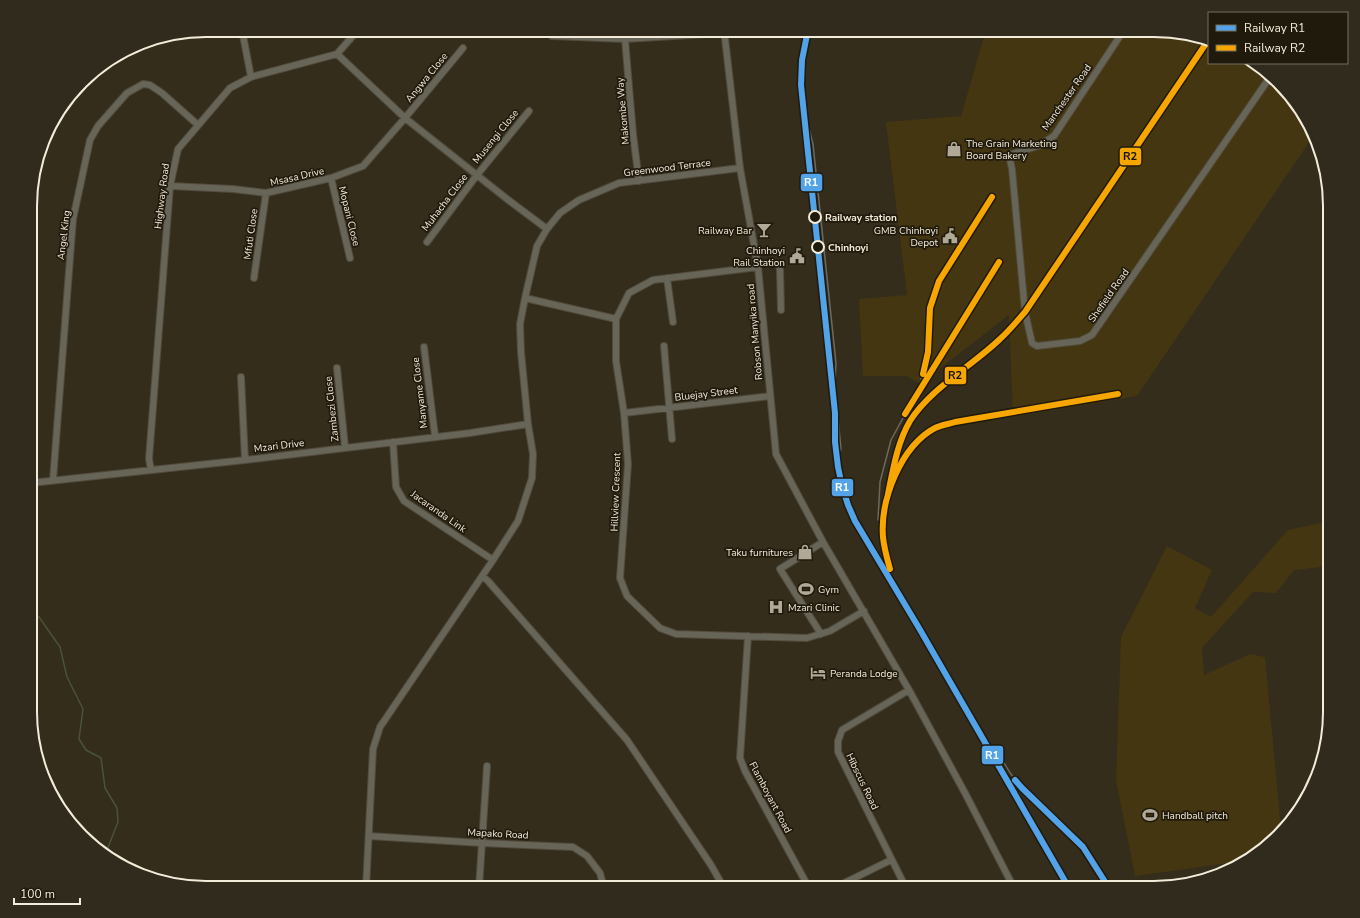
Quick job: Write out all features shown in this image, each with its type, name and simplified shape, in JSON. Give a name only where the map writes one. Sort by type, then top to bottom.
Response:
[{"type":"street","points":[[243,37],[251,77]]},
{"type":"street","points":[[352,37],[337,54],[405,118],[547,229]]},
{"type":"street","points":[[576,37],[625,39],[653,37]]},
{"type":"street","name":"Robson Manyika road","points":[[725,37],[740,168],[758,266],[776,454],[823,542],[909,690],[1010,881]]},
{"type":"street","name":"Manchester Road","points":[[1009,155],[1038,146],[1054,136],[1119,37]]},
{"type":"street","name":"Makombe Way","points":[[625,39],[633,134],[639,181]]},
{"type":"street","name":"Angwa Close","points":[[405,118],[463,48]]},
{"type":"street","name":"Highway Road","points":[[151,470],[149,459],[170,186],[178,149],[230,88],[251,77],[337,54]]},
{"type":"street","name":"Shefield Road","points":[[1009,155],[1012,169],[1025,312],[1032,343],[1037,346],[1080,341],[1092,335],[1267,81]]},
{"type":"street","name":"Angel King","points":[[53,480],[73,220],[90,140],[98,126],[127,93],[143,84],[150,85],[162,93],[198,125]]},
{"type":"street","name":"Musengi Close","points":[[477,175],[529,111]]},
{"type":"street","name":"Msasa Drive","points":[[170,186],[233,189],[266,193],[330,178],[363,166],[405,118]]},
{"type":"street","name":"Greenwood Terrace","points":[[366,881],[372,749],[380,727],[518,521],[532,478],[533,454],[528,424],[520,324],[538,246],[547,229],[560,213],[578,200],[619,183],[740,168]]},
{"type":"street","name":"Muhacha Close","points":[[426,242],[477,175]]},
{"type":"street","name":"Mopani Close","points":[[330,178],[350,258]]},
{"type":"street","name":"Mfuti Close","points":[[254,278],[266,193]]},
{"type":"street","points":[[779,264],[781,310]]},
{"type":"street","name":"Hillview Crescent","points":[[758,266],[654,280],[629,293],[616,318],[616,361],[624,413],[628,464],[620,578],[627,596],[660,628],[676,634],[807,638],[830,631],[864,611]]},
{"type":"street","points":[[667,278],[673,322]]},
{"type":"street","points":[[525,298],[616,318]]},
{"type":"street","name":"Bluejay Street","points":[[664,346],[672,439]]},
{"type":"street","name":"Manyame Close","points":[[424,347],[435,436]]},
{"type":"street","name":"Zambezi Close","points":[[338,368],[345,447]]},
{"type":"street","points":[[241,377],[245,460]]},
{"type":"street","name":"Bluejay Street","points":[[624,413],[770,396]]},
{"type":"street","name":"Mzari Drive","points":[[37,482],[245,460],[470,433],[528,424]]},
{"type":"street","name":"Jacaranda Link","points":[[393,442],[396,487],[404,501],[493,560]]},
{"type":"street","points":[[821,634],[780,569],[823,542]]},
{"type":"street","points":[[482,576],[627,740],[711,865],[720,881]]},
{"type":"street","name":"Flamboyant Road","points":[[748,636],[740,758],[745,772],[804,881]]},
{"type":"street","name":"Hibscus Road","points":[[902,881],[838,752],[838,741],[842,730],[909,690]]},
{"type":"street","points":[[479,881],[487,766]]},
{"type":"street","name":"Mapako Road","points":[[369,836],[573,847],[587,856],[600,872],[602,881]]},
{"type":"street","points":[[848,881],[891,860]]},
{"type":"shaded area","points":[[984,37],[1165,37],[1187,40],[1208,46],[1208,64],[1248,65],[1274,86],[1288,103],[1295,112],[1310,141],[1137,396],[1013,417],[1009,315],[920,384],[907,376],[863,376],[859,299],[907,295],[886,122],[961,116]]},
{"type":"shaded area","points":[[1323,522],[1323,567],[1294,570],[1276,593],[1253,592],[1202,648],[1204,675],[1250,654],[1265,657],[1281,824],[1274,832],[1257,846],[1231,863],[1135,876],[1116,780],[1121,637],[1167,546],[1212,570],[1195,608],[1211,617],[1288,530]]},
{"type":"waterway","points":[[37,616],[60,647],[67,677],[83,709],[79,739],[86,750],[101,758],[105,788],[117,808],[118,822],[107,849]]},
{"type":"railway","points":[[888,494],[899,447],[910,421],[929,398],[1007,333],[1025,312],[1205,45]]},
{"type":"railway","points":[[808,125],[813,144],[836,363],[835,382]]},
{"type":"railway","points":[[921,379],[926,362],[929,317],[932,298],[939,281],[992,197]]},
{"type":"railway","points":[[878,520],[880,482],[891,440],[915,396],[999,262]]},
{"type":"railway","points":[[835,384],[841,450]]},
{"type":"railway","points":[[895,476],[906,455],[916,443],[922,437],[939,426],[1118,394]]},
{"type":"railway","points":[[835,442],[842,483],[855,521],[919,628],[1065,881]]},
{"type":"railway","points":[[890,489],[884,509],[883,530],[891,571]]},
{"type":"railway","points":[[1004,763],[1030,797],[1083,846],[1105,881]]},
{"type":"rail line","name":"R1","points":[[807,37],[802,60],[801,85],[835,413],[835,442],[842,486],[855,521],[919,628],[1065,881]]},
{"type":"rail line","name":"R2","points":[[888,494],[899,447],[910,421],[929,398],[1007,333],[1025,312],[1205,45]]},
{"type":"rail line","name":"R2","points":[[923,374],[928,352],[930,308],[939,281],[992,197]]},
{"type":"rail line","name":"R2","points":[[905,414],[999,262]]},
{"type":"rail line","name":"R2","points":[[890,569],[883,537],[885,507],[895,475],[912,447],[923,436],[935,428],[955,422],[1118,394]]},
{"type":"rail line","name":"R1","points":[[1015,780],[1083,847],[1105,881]]},
{"type":"place","name":"The Grain Marketing Board Bakery","points":[[954,149]]},
{"type":"place","name":"Railway station","points":[[815,217]]},
{"type":"place","name":"Railway Bar","points":[[764,230]]},
{"type":"place","name":"GMB Chinhoyi Depot","points":[[950,236]]},
{"type":"place","name":"Chinhoyi","points":[[818,247]]},
{"type":"place","name":"Chinhoyi Rail Station","points":[[797,256]]},
{"type":"place","name":"Taku furnitures","points":[[805,552]]},
{"type":"place","name":"Gym","points":[[806,589]]},
{"type":"place","name":"Mzari Clinic","points":[[776,607]]},
{"type":"place","name":"Peranda Lodge","points":[[818,673]]},
{"type":"place","name":"Handball pitch","points":[[1150,815]]}]
